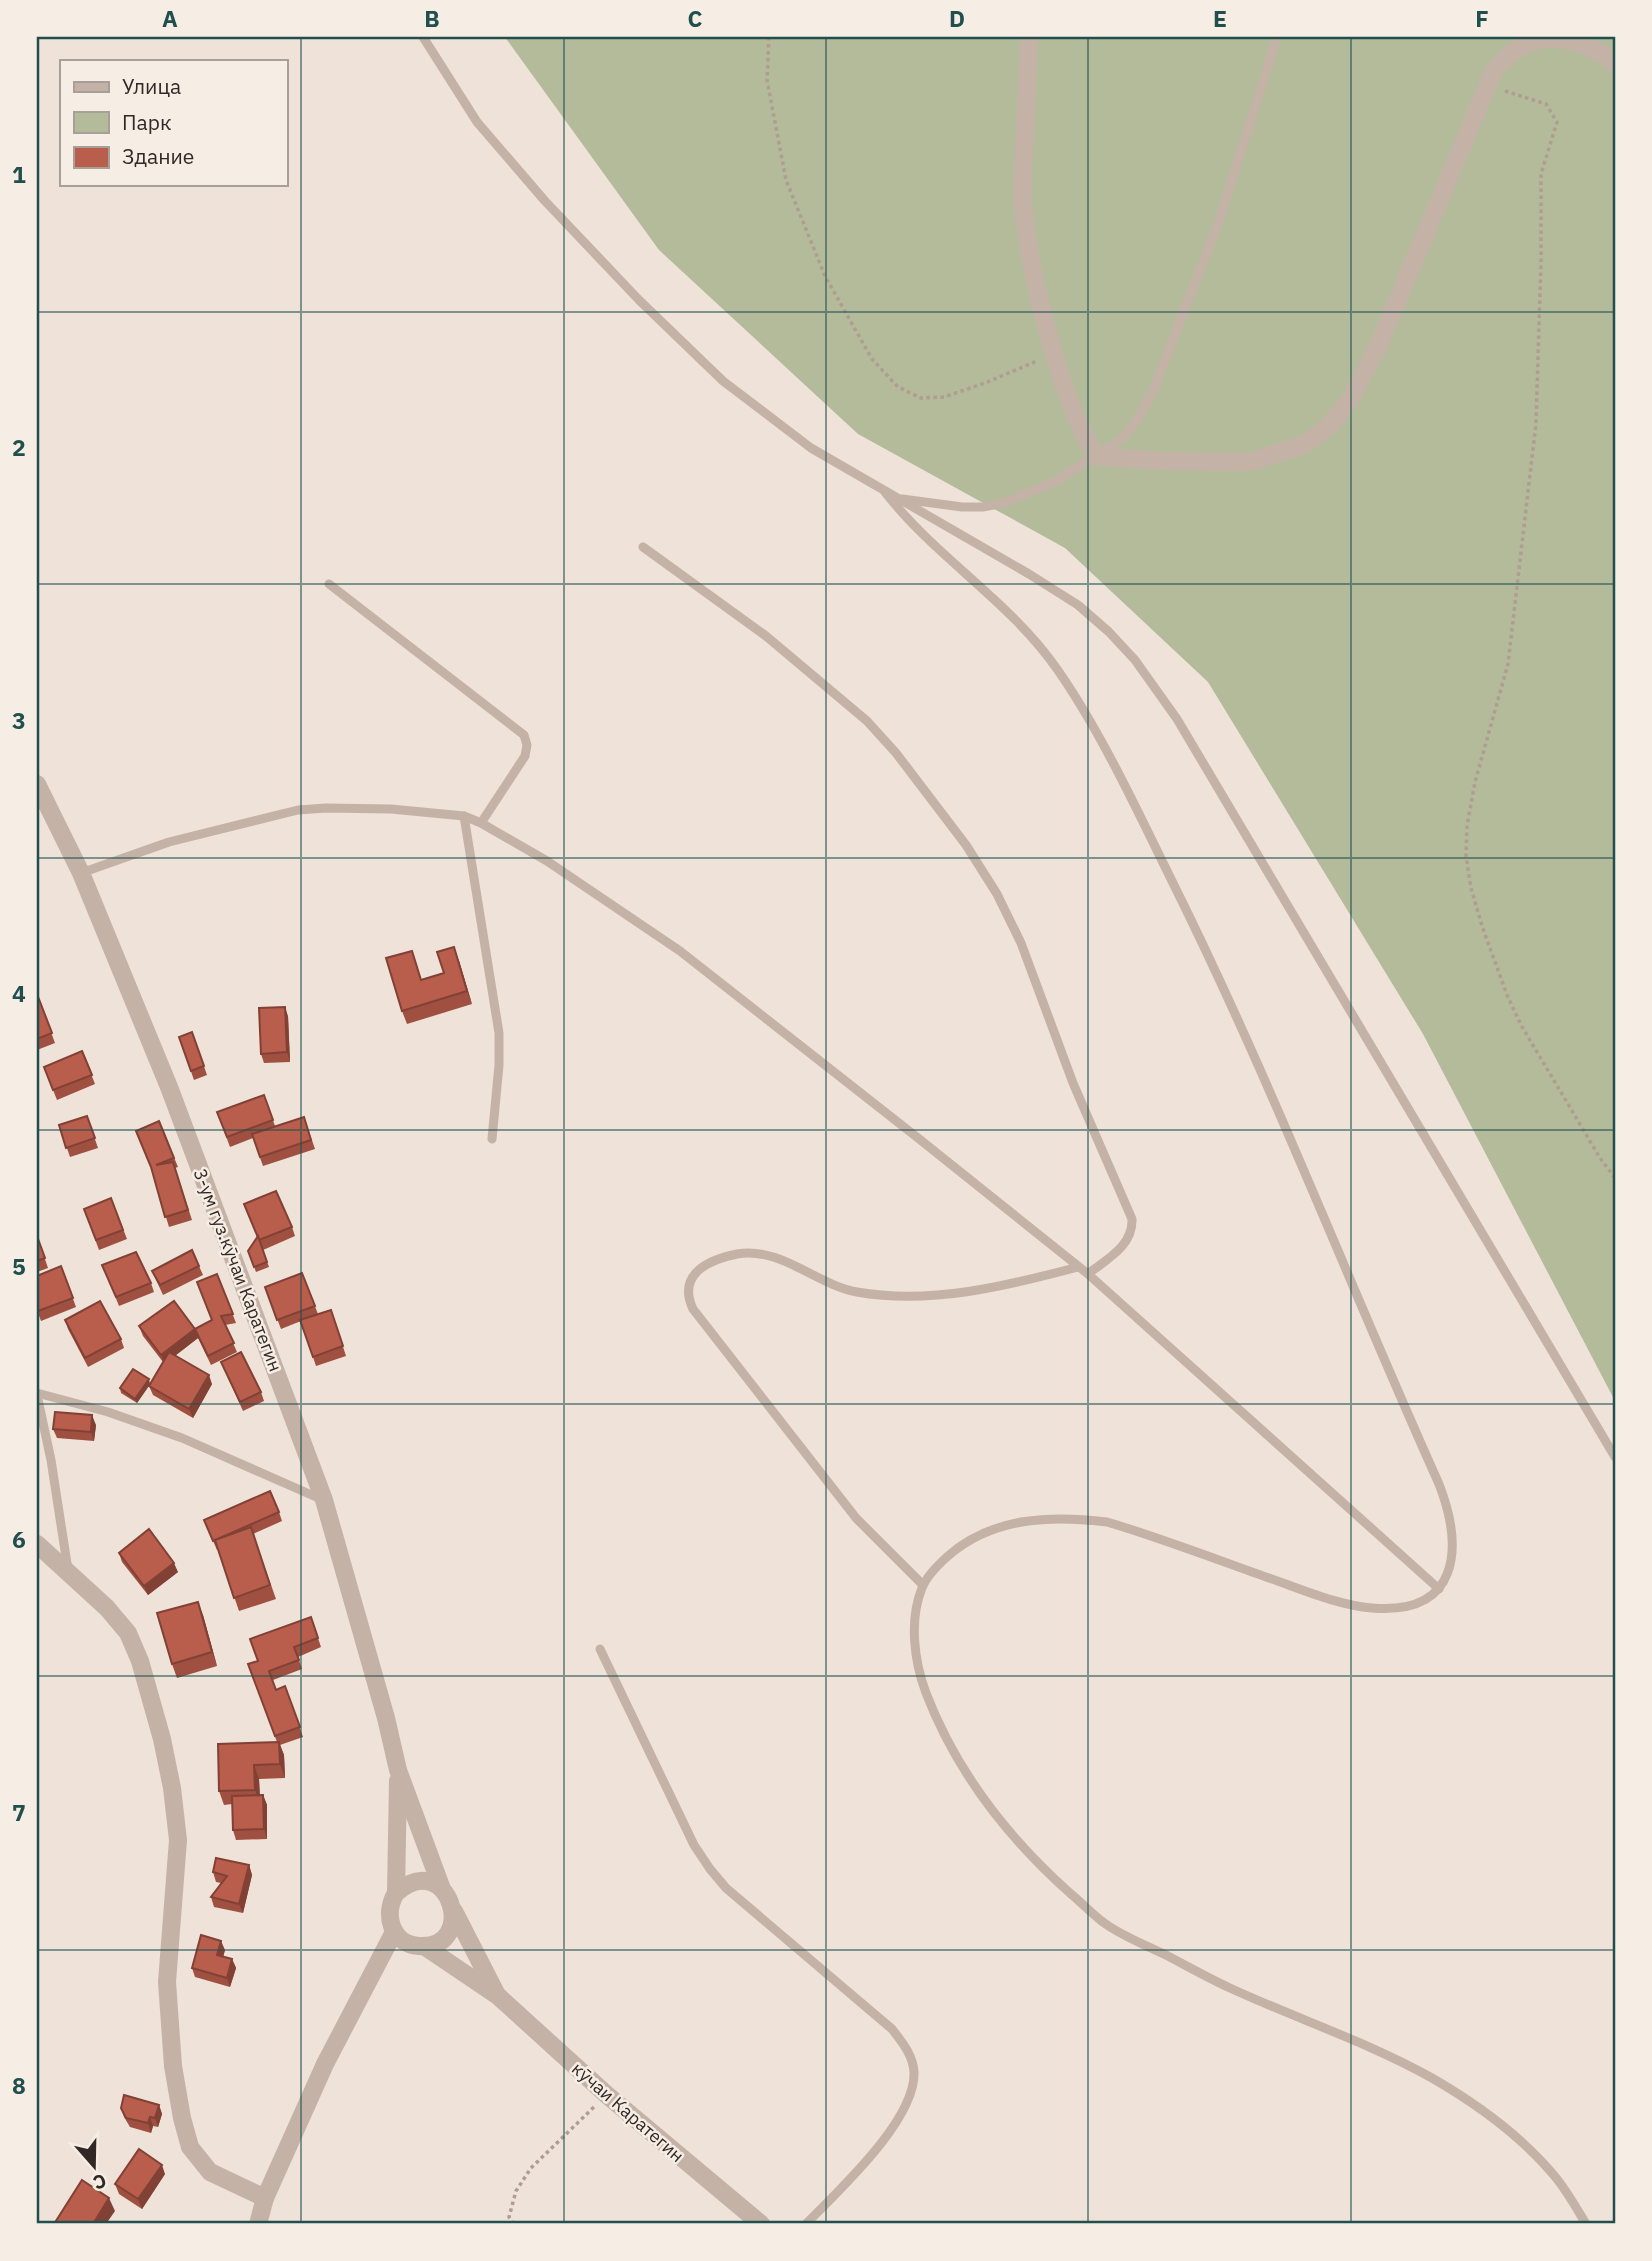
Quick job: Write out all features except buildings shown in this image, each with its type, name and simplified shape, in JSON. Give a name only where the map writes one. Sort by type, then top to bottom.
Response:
[{"type":"street","points":[[1030,37],[1023,199],[1025,226],[1055,354],[1083,435],[1095,456],[1171,462],[1251,462],[1305,444],[1329,426],[1349,400],[1379,344],[1494,70],[1530,42],[1566,39],[1592,48],[1615,64]]},
{"type":"street","name":"3-ум гуз.кӯчаи Каратегин","points":[[37,784],[81,873],[169,1087],[324,1500],[386,1718],[398,1770],[442,1889]]},
{"type":"street","points":[[37,1544],[107,1608],[128,1633],[140,1661],[162,1740],[172,1788],[178,1840],[167,1982],[173,2066],[182,2118],[190,2147],[209,2172],[265,2198]]},
{"type":"street","name":"3-ум гуз.кӯчаи Каратегин","points":[[396,1893],[398,1770]]},
{"type":"street","points":[[419,1881],[427,1881],[442,1889],[448,1895],[454,1911],[454,1919],[446,1935],[433,1944],[424,1946],[408,1943],[394,1932],[389,1917],[396,1893],[419,1881]]},
{"type":"street","name":"кӯчаи Каратегин","points":[[454,1911],[498,1996]]},
{"type":"street","points":[[258,2224],[265,2198],[325,2064],[394,1932]]},
{"type":"street","name":"кӯчаи Каратегин","points":[[424,1946],[498,1996],[607,2095],[761,2224]]},
{"type":"lane","points":[[423,37],[477,122],[545,201],[639,300],[723,381],[811,448],[1078,605],[1109,632],[1158,689],[1615,1457]]},
{"type":"lane","points":[[897,498],[962,507],[1004,503],[1056,481],[1122,439],[1138,420],[1153,391],[1219,221],[1277,37]]},
{"type":"lane","points":[[885,492],[912,525],[1018,621],[1040,646],[1059,672],[1132,800],[1201,938],[1269,1086],[1444,1496],[1453,1532],[1452,1560],[1440,1589],[1412,1605],[1396,1608],[1370,1608],[1299,1589],[1107,1522],[1079,1518],[1024,1520],[983,1532],[952,1552],[937,1566],[923,1586],[915,1619],[916,1647],[921,1681],[934,1715],[976,1791],[1042,1868],[1104,1923],[1230,1988],[1375,2049],[1433,2078],[1483,2111],[1524,2144],[1557,2179],[1586,2224]]},
{"type":"lane","points":[[643,547],[766,636],[867,722],[896,753],[958,835],[997,894],[1021,943],[1073,1083],[1132,1219],[1132,1233],[1125,1244],[1088,1275]]},
{"type":"lane","points":[[329,584],[524,734],[527,745],[525,756],[481,823]]},
{"type":"lane","points":[[81,873],[169,842],[298,810],[391,809],[464,816],[481,823],[547,861],[680,951],[1078,1267],[1440,1589]]},
{"type":"lane","points":[[464,816],[499,1033],[499,1066],[492,1139]]},
{"type":"lane","points":[[923,1586],[878,1543],[832,1489],[693,1309],[687,1296],[687,1285],[694,1275],[713,1261],[754,1253],[775,1258],[839,1287],[876,1294],[955,1294],[1078,1267]]},
{"type":"lane","points":[[68,1572],[51,1460],[37,1394],[108,1412],[182,1438],[324,1500]]},
{"type":"lane","points":[[600,1649],[694,1845],[710,1869],[726,1888],[892,2029],[911,2058],[914,2074],[893,2127],[870,2157],[806,2224]]},
{"type":"path","points":[[769,37],[767,80],[786,180],[825,276],[872,359],[898,387],[921,398],[944,397],[975,387],[1055,354]]},
{"type":"path","points":[[1487,85],[1546,104],[1557,122],[1541,174],[1536,423],[1512,636],[1508,664],[1475,782],[1467,825],[1466,856],[1471,888],[1482,926],[1507,995],[1521,1025],[1600,1158],[1615,1178]]},
{"type":"path","points":[[514,2224],[509,2217],[516,2191],[531,2168],[607,2095]]},
{"type":"green space","points":[[505,37],[1615,37],[1615,1401],[1423,1034],[1208,682],[1065,548],[858,434],[659,250]]}]
